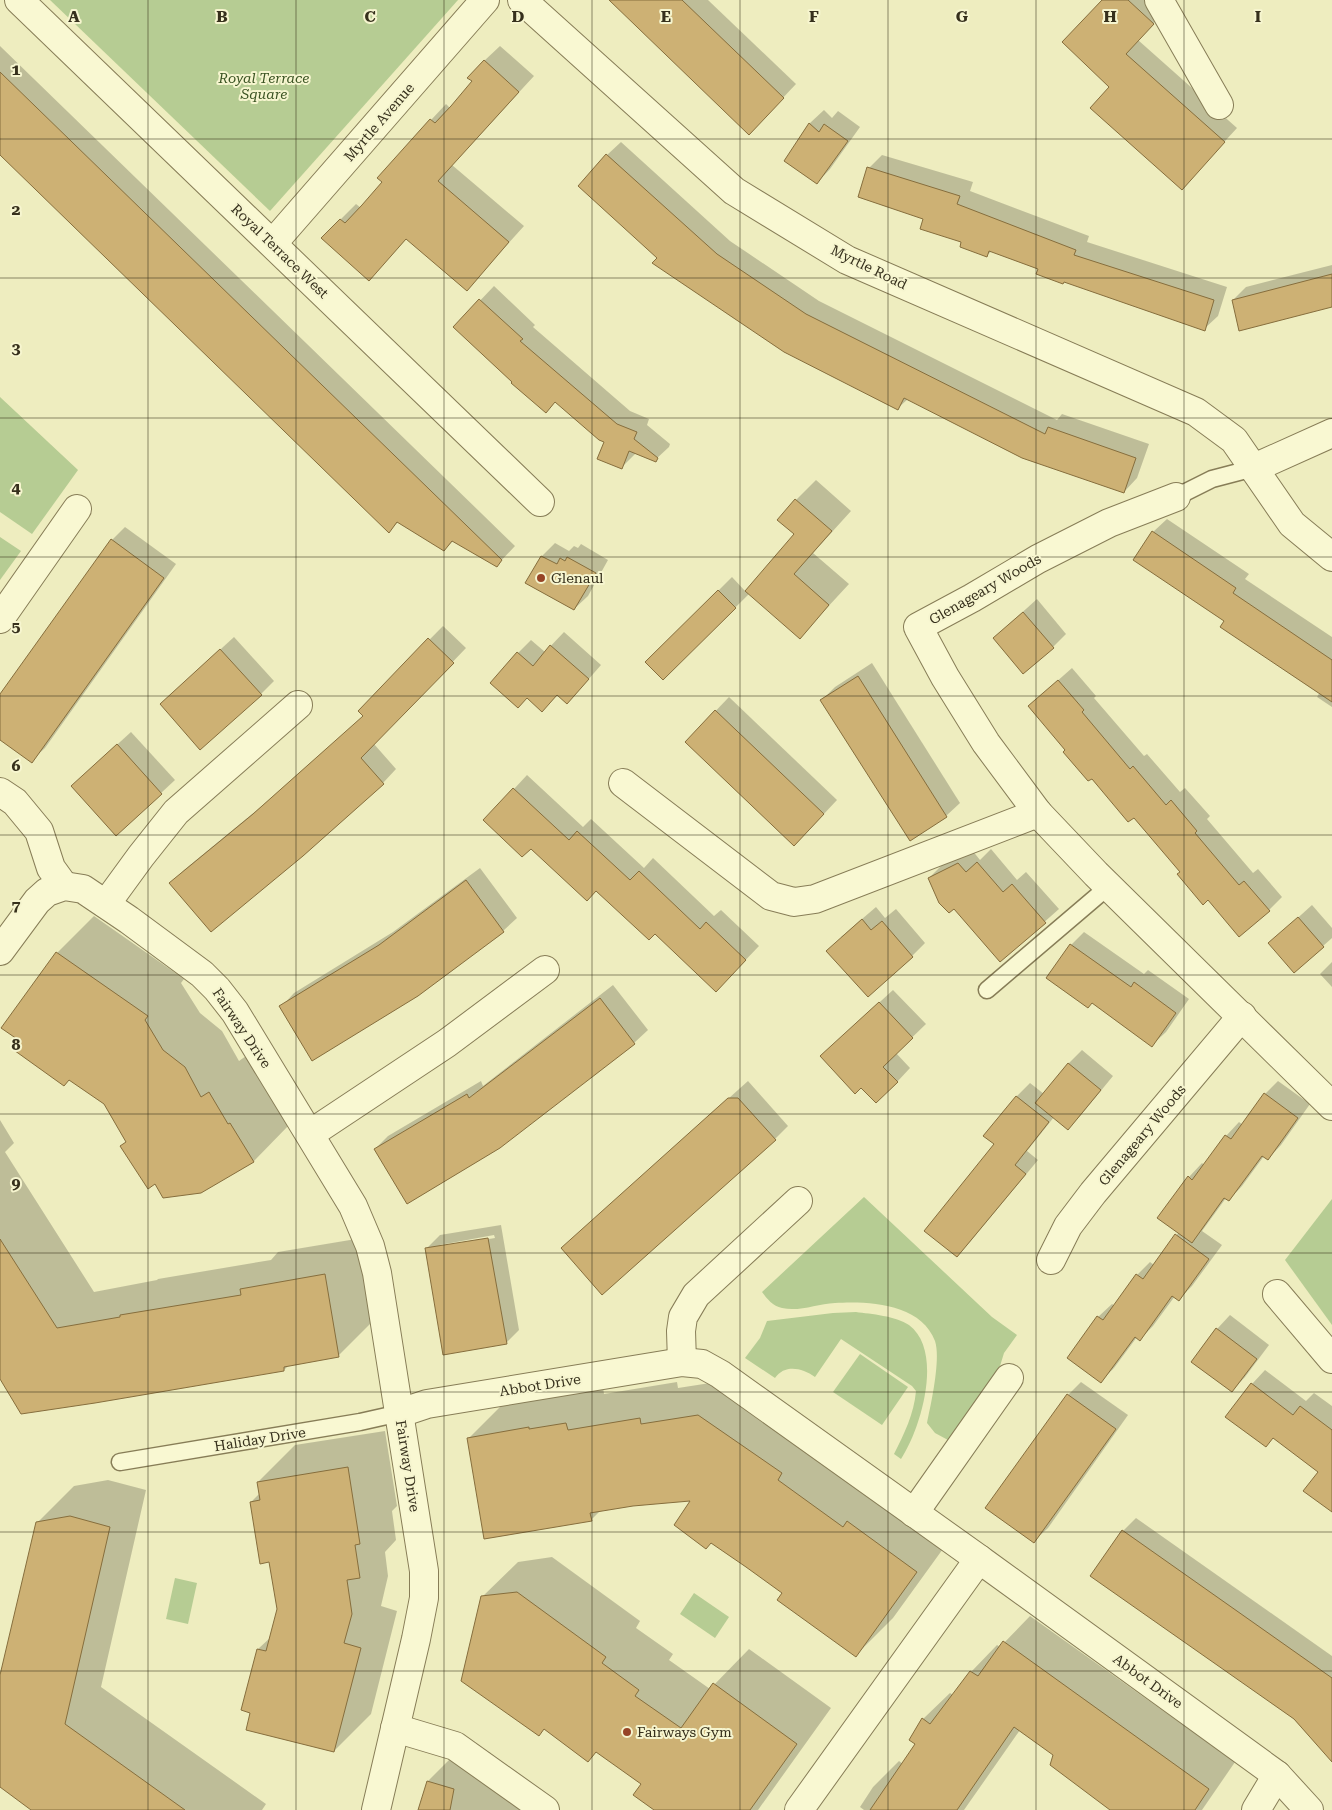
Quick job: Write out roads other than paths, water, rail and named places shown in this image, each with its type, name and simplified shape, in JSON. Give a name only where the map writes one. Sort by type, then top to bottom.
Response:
[{"type":"street","name":"Royal Terrace West","points":[[19,0],[540,502]]},
{"type":"street","name":"Myrtle Avenue","points":[[273,243],[485,0]]},
{"type":"street","name":"Myrtle Road","points":[[522,0],[734,191],[847,260],[1196,412],[1234,440],[1292,524],[1332,557]]},
{"type":"street","points":[[1159,0],[1219,105]]},
{"type":"street","points":[[1254,468],[1332,433]]},
{"type":"street","name":"Glenageary Woods","points":[[1176,497],[1109,523],[1038,559],[918,627],[945,677],[986,743],[1038,813],[1108,886],[1332,1106]]},
{"type":"street","points":[[0,619],[77,509]]},
{"type":"street","points":[[106,904],[176,812],[298,705]]},
{"type":"street","points":[[623,783],[771,896],[794,902],[815,899],[1038,813]]},
{"type":"street","points":[[0,792],[14,802],[39,830],[56,889],[37,900],[0,951]]},
{"type":"street","name":"Fairway Drive","points":[[56,889],[82,889],[184,960],[217,989],[234,1012],[353,1206],[370,1246],[400,1413],[424,1571],[424,1598],[376,1810]]},
{"type":"street","points":[[310,1134],[447,1043],[545,970]]},
{"type":"street","name":"Glenageary Woods","points":[[1052,1260],[1068,1226],[1093,1193],[1242,1016]]},
{"type":"street","points":[[682,1362],[681,1331],[683,1317],[696,1295],[798,1201]]},
{"type":"street","points":[[1278,1294],[1332,1359]]},
{"type":"street","name":"Abbot Drive","points":[[400,1413],[435,1403],[682,1362],[702,1364],[720,1374],[979,1559],[1277,1775],[1309,1810]]},
{"type":"street","points":[[914,1513],[1009,1378]]},
{"type":"street","points":[[799,1810],[979,1559]]},
{"type":"street","points":[[395,1728],[455,1746],[544,1810]]},
{"type":"street","points":[[1256,1810],[1277,1775]]},
{"type":"lane","name":"Glenageary Woods","points":[[1176,497],[1212,479],[1254,468]]},
{"type":"lane","points":[[987,990],[1108,886]]},
{"type":"lane","name":"Haliday Drive","points":[[120,1462],[360,1422],[400,1413]]},
{"type":"place","name":"Glenaul","points":[[541,578]]},
{"type":"place","name":"Fairways Gym","points":[[627,1732]]},
{"type":"park label","name":"Royal Terrace Square","points":[[264,86]]}]
